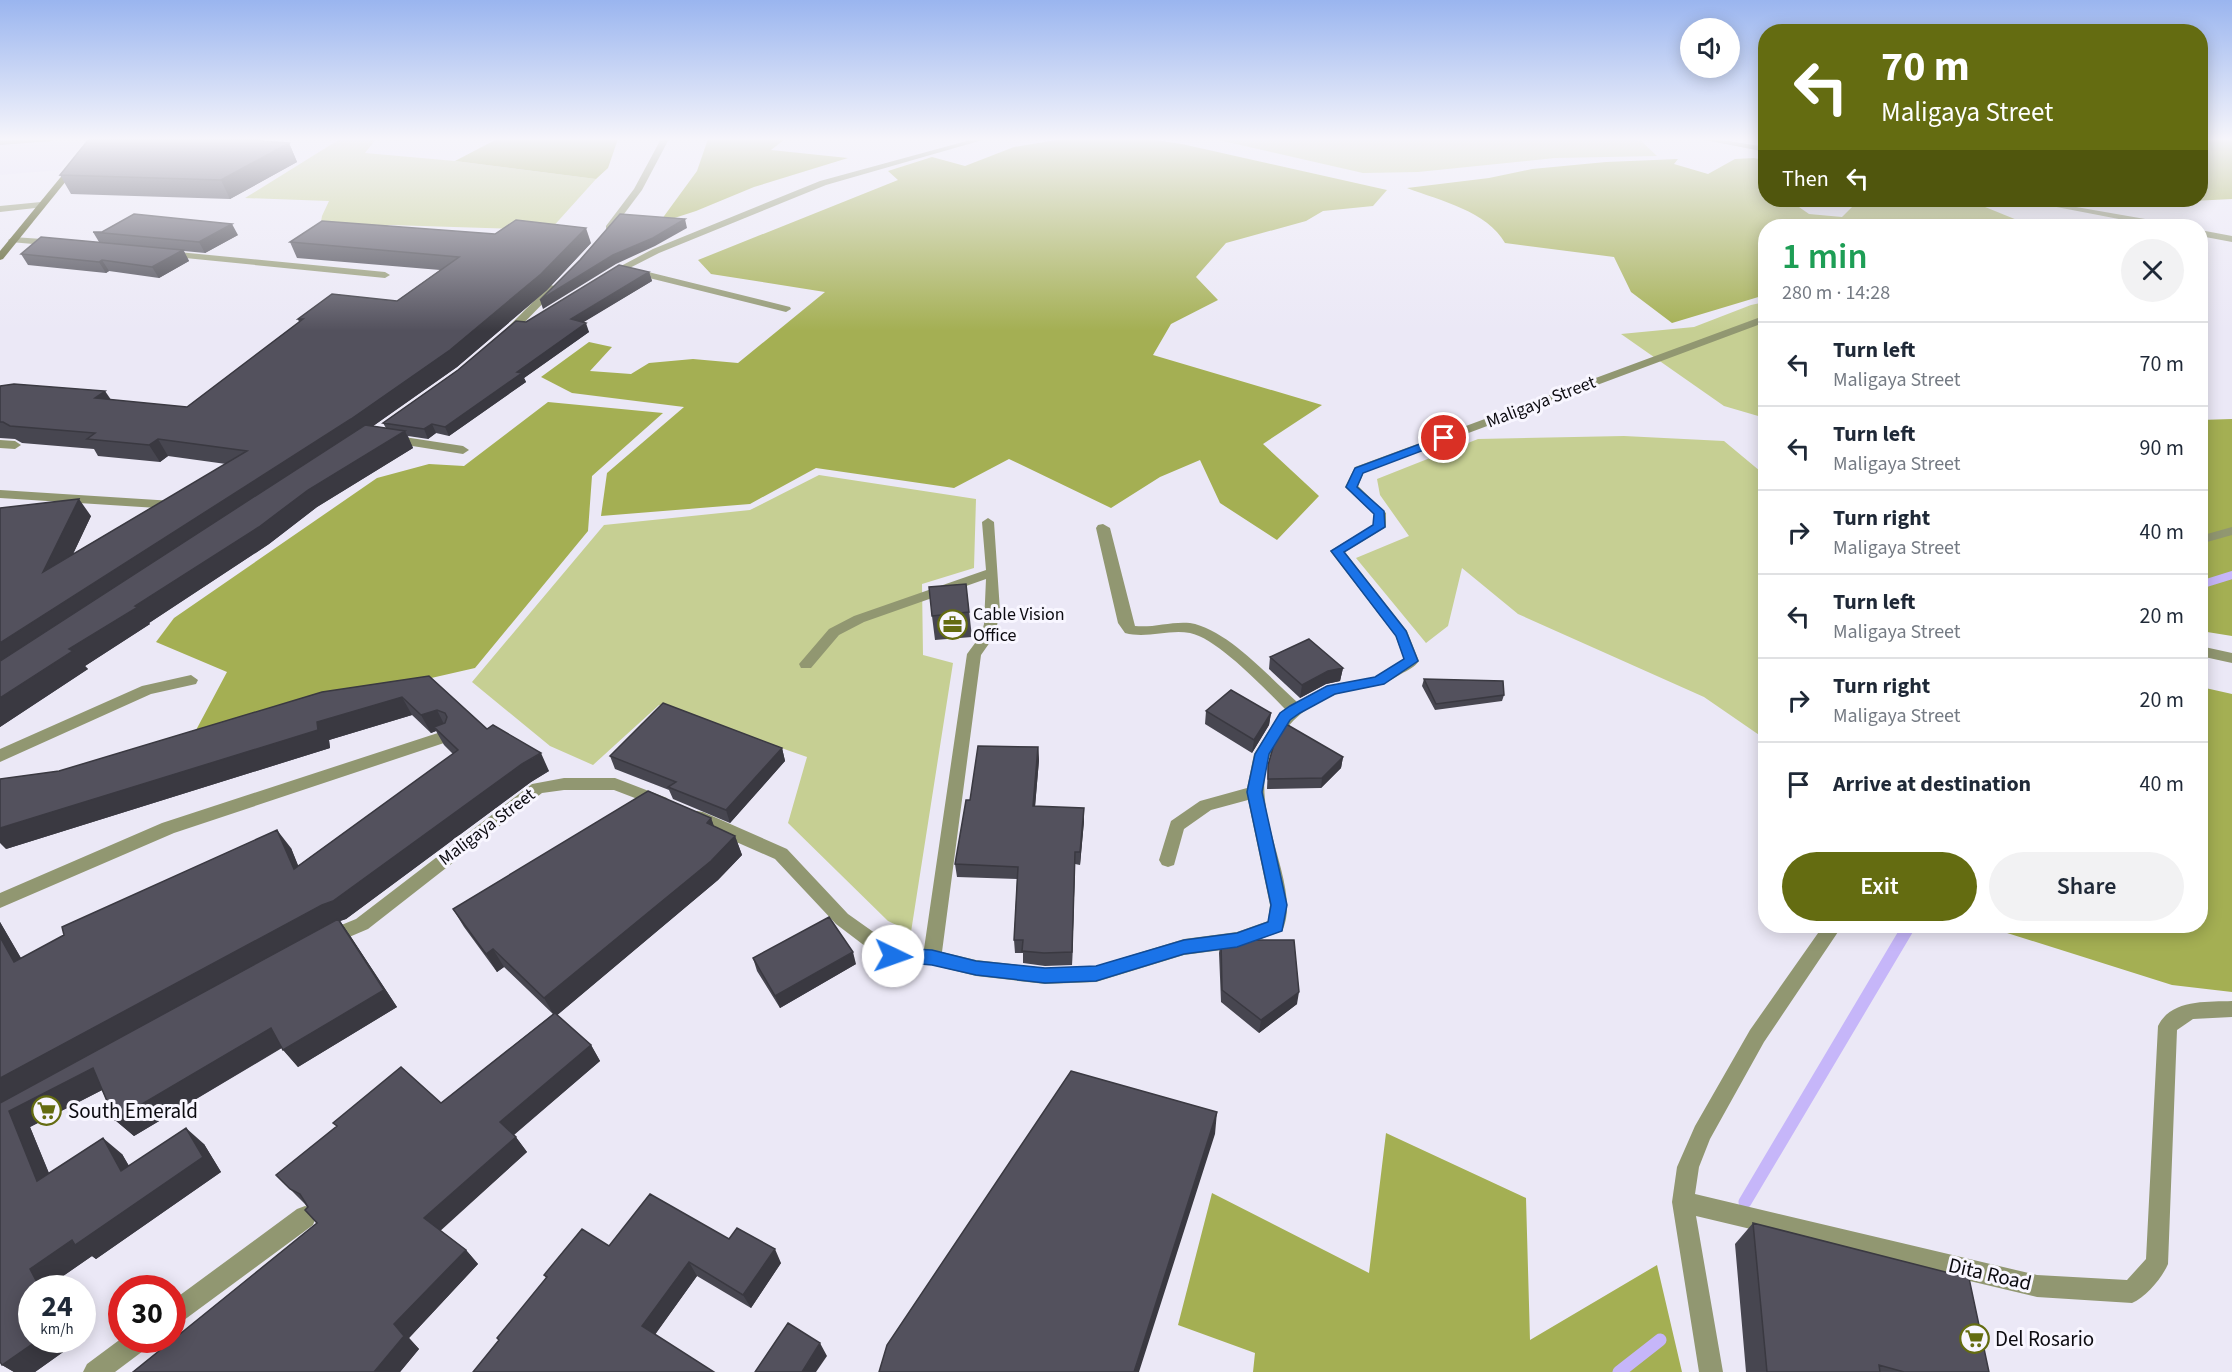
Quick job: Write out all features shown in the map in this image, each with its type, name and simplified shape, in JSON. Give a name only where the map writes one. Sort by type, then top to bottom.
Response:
[{"type":"main road","points":[[0,257],[41,205]]},
{"type":"street","points":[[600,239],[628,203]]},
{"type":"street","points":[[601,280],[620,268],[729,219],[771,203]]},
{"type":"street","points":[[0,209],[41,205]]},
{"type":"street","points":[[2063,207],[2129,219]]},
{"type":"street","points":[[2208,234],[2232,238]]},
{"type":"street","points":[[13,240],[65,243]]},
{"type":"street","points":[[160,253],[386,275]]},
{"type":"street","points":[[620,268],[786,309]]},
{"type":"street","points":[[534,321],[496,344],[560,281]]},
{"type":"street","name":"Maligaya Street","points":[[311,947],[342,930],[362,924],[538,788],[564,784],[615,784],[781,854],[842,919],[893,956],[932,957],[976,968],[1045,976],[1096,974],[1184,947],[1237,940],[1276,926],[1279,905],[1254,792],[1262,754],[1285,717],[1295,709],[1332,690],[1379,681],[1412,661],[1402,634],[1337,551],[1379,527],[1380,513],[1351,487],[1359,470],[1758,321]]},
{"type":"street","points":[[382,438],[463,450]]},
{"type":"street","points":[[0,444],[15,445]]},
{"type":"street","points":[[0,494],[173,505]]},
{"type":"street","points":[[932,957],[974,654],[988,635],[993,616],[993,572],[988,522]]},
{"type":"street","points":[[1103,528],[1125,623],[1130,630],[1140,632],[1190,628],[1210,634],[1295,709]]},
{"type":"street","points":[[2208,538],[2232,531]]},
{"type":"street","points":[[806,664],[834,632],[859,619],[993,572]]},
{"type":"street","points":[[2208,653],[2232,658]]},
{"type":"street","points":[[0,756],[147,690],[191,680]]},
{"type":"street","points":[[0,901],[23,889],[168,828],[447,736]]},
{"type":"street","points":[[1168,860],[1177,826],[1206,805],[1254,792]]},
{"type":"street","points":[[1712,1372],[1683,1202],[1688,1167],[1702,1133],[1757,1036],[1828,933]]},
{"type":"street","name":"Dita Road","points":[[1683,1202],[2037,1286],[2132,1292],[2157,1264],[2168,1026],[2190,1011],[2232,1009]]},
{"type":"street","points":[[186,1305],[305,1217]]},
{"type":"street","points":[[95,1372],[122,1353]]},
{"type":"green space","points":[[328,203],[574,203],[550,230],[390,225],[318,240],[322,216]]},
{"type":"green space","points":[[674,203],[715,203],[696,211],[659,223]]},
{"type":"green space","points":[[840,203],[1376,203],[1373,206],[1323,211],[1306,221],[1226,243],[1196,277],[1218,300],[1171,324],[1153,355],[1322,405],[1263,444],[1319,496],[1277,540],[1220,503],[1200,460],[1160,477],[1111,508],[1009,459],[954,488],[816,468],[750,504],[601,516],[607,473],[684,407],[572,393],[541,377],[589,342],[612,347],[590,371],[631,374],[649,363],[693,359],[738,363],[825,292],[711,274],[698,260]]},
{"type":"green space","points":[[1448,203],[1758,203],[1758,207],[1799,207],[1809,214],[1842,217],[1852,207],[1985,207],[2015,219],[1758,219],[1758,297],[1672,323],[1631,292],[1614,257],[1505,243],[1487,223],[1462,208]]},
{"type":"green space","points":[[1758,304],[1758,416],[1724,406],[1621,334],[1694,327]]},
{"type":"green space","points":[[548,402],[663,413],[592,476],[588,531],[475,668],[195,732],[227,672],[156,642],[174,618],[377,478],[429,464],[464,466]]},
{"type":"green space","points":[[2232,419],[2232,636],[2208,632],[2208,420]]},
{"type":"green space","points":[[1624,436],[1724,441],[1758,469],[1758,734],[1704,697],[1518,614],[1462,568],[1448,626],[1426,643],[1356,558],[1409,536],[1380,495],[1377,479],[1478,439]]},
{"type":"green space","points":[[819,475],[976,499],[974,568],[922,584],[923,655],[953,663],[911,932],[888,921],[788,823],[807,757],[659,705],[593,765],[550,746],[472,682],[604,525],[750,510]]},
{"type":"green space","points":[[2208,689],[2232,694],[2232,992],[2172,985],[2007,933],[2208,933]]},
{"type":"green space","points":[[1386,1133],[1526,1198],[1530,1340],[1657,1265],[1682,1372],[1253,1372],[1255,1353],[1178,1325],[1212,1193],[1369,1273]]},
{"type":"building","points":[[134,214],[232,224],[199,242],[93,232],[102,232]]},
{"type":"building","points":[[620,214],[685,219],[653,238],[613,255],[540,300],[580,260]]},
{"type":"building","points":[[516,220],[586,228],[541,274],[450,350],[351,419],[0,643],[0,508],[79,499],[43,572],[247,451],[158,439],[149,445],[87,439],[95,433],[10,426],[0,422],[0,386],[14,384],[105,391],[95,398],[187,407],[303,319],[298,319],[332,294],[397,301],[459,257],[290,242],[322,221],[495,234]]},
{"type":"building","points":[[41,237],[183,250],[152,267],[102,260],[99,262],[21,254]]},
{"type":"building","points":[[619,265],[649,272],[571,319],[586,323],[517,372],[522,373],[445,427],[432,424],[424,429],[383,423],[458,370],[516,321],[526,322]]},
{"type":"building","points":[[365,425],[405,431],[308,490],[259,527],[135,606],[138,607],[69,649],[73,651],[0,698],[0,661]]},
{"type":"building","points":[[966,584],[969,612],[932,616],[929,587]]},
{"type":"building","points":[[1309,639],[1343,668],[1328,671],[1302,685],[1270,657]]},
{"type":"building","points":[[429,676],[487,729],[493,725],[541,753],[522,764],[333,901],[0,1078],[0,937],[14,962],[64,935],[62,927],[277,830],[294,869],[458,750],[434,727],[445,723],[447,717],[445,713],[437,710],[421,715],[402,697],[317,722],[318,730],[0,828],[0,779],[59,771],[322,692]]},
{"type":"building","points":[[1424,679],[1503,681],[1504,695],[1436,704]]},
{"type":"building","points":[[1231,690],[1271,713],[1254,740],[1206,711]]},
{"type":"building","points":[[663,703],[782,748],[726,810],[668,787],[676,782],[610,756]]},
{"type":"building","points":[[1286,724],[1343,757],[1322,778],[1268,779],[1268,765],[1274,744]]},
{"type":"building","points":[[978,746],[1038,747],[1033,806],[1084,808],[1080,852],[1075,852],[1072,952],[1022,951],[1023,940],[1014,940],[1018,867],[955,864],[966,800],[970,800]]},
{"type":"building","points":[[648,791],[711,818],[707,823],[735,836],[711,861],[544,998],[493,949],[486,954],[453,909]]},
{"type":"building","points":[[829,917],[853,952],[775,996],[753,958]]},
{"type":"building","points":[[338,919],[384,990],[283,1050],[271,1028],[115,1120],[93,1068],[9,1111],[37,1181],[103,1138],[121,1171],[186,1128],[203,1157],[75,1245],[72,1240],[30,1269],[33,1275],[18,1275],[19,1353],[2,1365],[0,1362],[0,1103]]},
{"type":"building","points":[[1221,940],[1294,940],[1299,992],[1261,1020],[1222,990]]},
{"type":"building","points":[[555,1013],[591,1045],[500,1122],[516,1137],[424,1218],[466,1250],[394,1324],[404,1336],[374,1372],[133,1372],[156,1353],[186,1353],[186,1329],[317,1223],[305,1210],[308,1207],[300,1194],[290,1189],[276,1175],[337,1126],[333,1123],[401,1067],[441,1103]]},
{"type":"building","points":[[1071,1071],[1217,1112],[1134,1372],[879,1372],[887,1345]]},
{"type":"building","points":[[650,1194],[729,1239],[737,1228],[775,1249],[743,1295],[689,1262],[642,1326],[714,1372],[473,1372],[499,1340],[497,1338],[547,1277],[544,1275],[582,1229],[609,1246]]},
{"type":"building","points":[[1753,1223],[1969,1278],[1989,1372],[1904,1372],[1879,1365],[1880,1372],[1767,1372]]},
{"type":"building","points":[[788,1323],[820,1343],[802,1372],[755,1372]]},
{"type":"waterway","points":[[2208,582],[2232,575]]},
{"type":"waterway","points":[[1745,1202],[1905,933]]},
{"type":"waterway","points":[[1619,1372],[1660,1340]]},
{"type":"place","name":"Cable Vision Office","points":[[952,624]]},
{"type":"place","name":"South Emerald","points":[[47,1111]]},
{"type":"place","name":"Del Rosario","points":[[1974,1339]]},
{"type":"route","points":[[893,956],[932,957],[976,968],[1045,976],[1096,974],[1184,947],[1237,940],[1276,926],[1279,905],[1254,792],[1262,754],[1285,717],[1295,709],[1332,690],[1379,681],[1412,661],[1402,634],[1337,551],[1379,527],[1380,513],[1351,487],[1359,470],[1444,438]]}]
